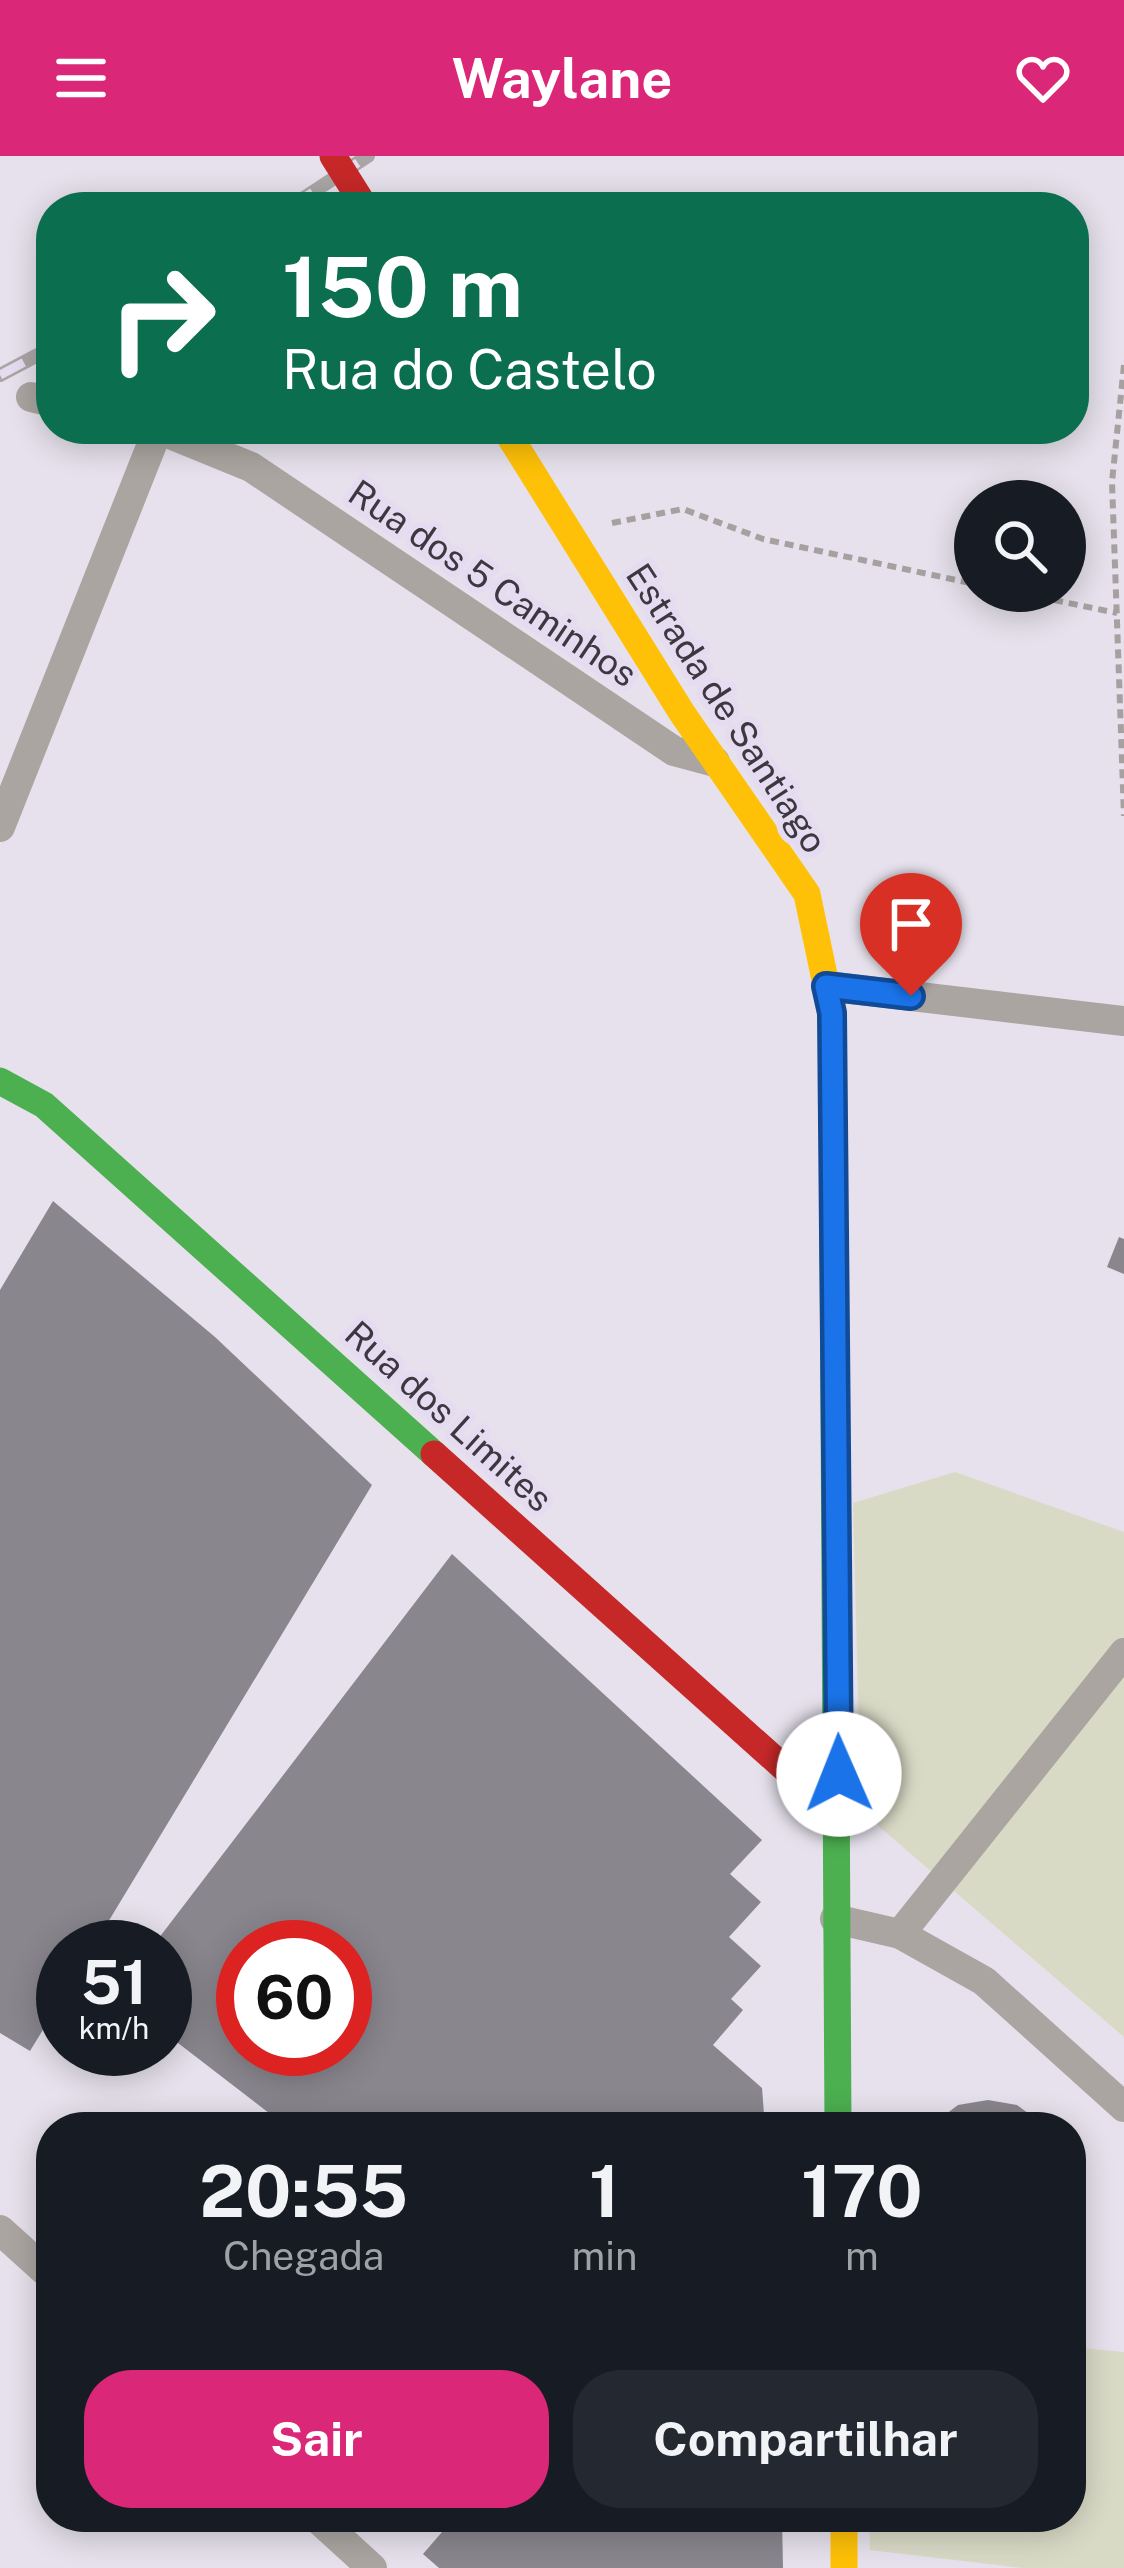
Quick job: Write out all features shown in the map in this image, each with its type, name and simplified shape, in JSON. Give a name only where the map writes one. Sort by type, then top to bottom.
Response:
[{"type":"main road","points":[[333,156],[356,192]]},
{"type":"main road","name":"Estrada de Santiago","points":[[514,444],[682,713],[808,895],[832,1013],[838,2112]]},
{"type":"main road","name":"Rua dos Limites","points":[[0,1082],[44,1105],[839,1817]]},
{"type":"main road","points":[[844,2532],[844,2568]]},
{"type":"street","name":"Rua dos 5 Caminhos","points":[[0,826],[152,444]]},
{"type":"street","name":"Rua dos 5 Caminhos","points":[[194,444],[250,467],[674,751],[718,763]]},
{"type":"street","points":[[826,986],[1124,1021]]},
{"type":"street","points":[[900,1934],[1124,1653]]},
{"type":"street","points":[[835,1919],[900,1934],[984,1981],[1124,2107]]},
{"type":"street","points":[[0,2230],[36,2262]]},
{"type":"street","points":[[332,2532],[372,2568]]},
{"type":"path","points":[[1124,365],[1112,482],[1124,816]]},
{"type":"path","points":[[569,531],[683,509],[763,539],[954,580]]},
{"type":"path","points":[[1086,607],[1117,614]]},
{"type":"green space","points":[[955,1472],[1124,1532],[1124,2037],[861,1811],[853,1503]]},
{"type":"green space","points":[[1086,2348],[1124,2352],[1124,2568],[1023,2568],[870,2550],[869,2532],[1086,2532]]},
{"type":"building","points":[[53,1201],[215,1337],[372,1485],[109,1920],[36,1920],[36,2041],[30,2051],[0,2033],[0,1290]]},
{"type":"building","points":[[1119,1237],[1124,1239],[1124,1274],[1107,1267]]},
{"type":"building","points":[[452,1554],[762,1840],[730,1874],[761,1902],[729,1937],[761,1966],[731,1999],[743,2010],[713,2045],[762,2088],[764,2112],[268,2112],[221,2076],[372,2076],[372,1920],[216,1920],[216,2072],[192,2054],[192,1920],[173,1920]]},
{"type":"building","points":[[988,2100],[1017,2105],[1027,2112],[949,2112],[958,2105]]},
{"type":"building","points":[[442,2532],[782,2532],[783,2568],[439,2568],[423,2554]]},
{"type":"railway","points":[[313,192],[368,156]]},
{"type":"railway","points":[[0,375],[36,356]]},
{"type":"traffic: fast","points":[[832,1051],[838,2112]]},
{"type":"traffic: fast","points":[[0,1081],[44,1105],[434,1454]]},
{"type":"traffic: slow","points":[[514,444],[682,713],[807,894],[832,1013],[832,1051]]},
{"type":"traffic: slow","points":[[844,2532],[844,2568]]},
{"type":"traffic: jam","points":[[333,156],[356,192]]},
{"type":"traffic: jam","points":[[434,1454],[839,1817]]},
{"type":"route","points":[[839,1774],[832,1013],[826,986],[911,996]]}]
